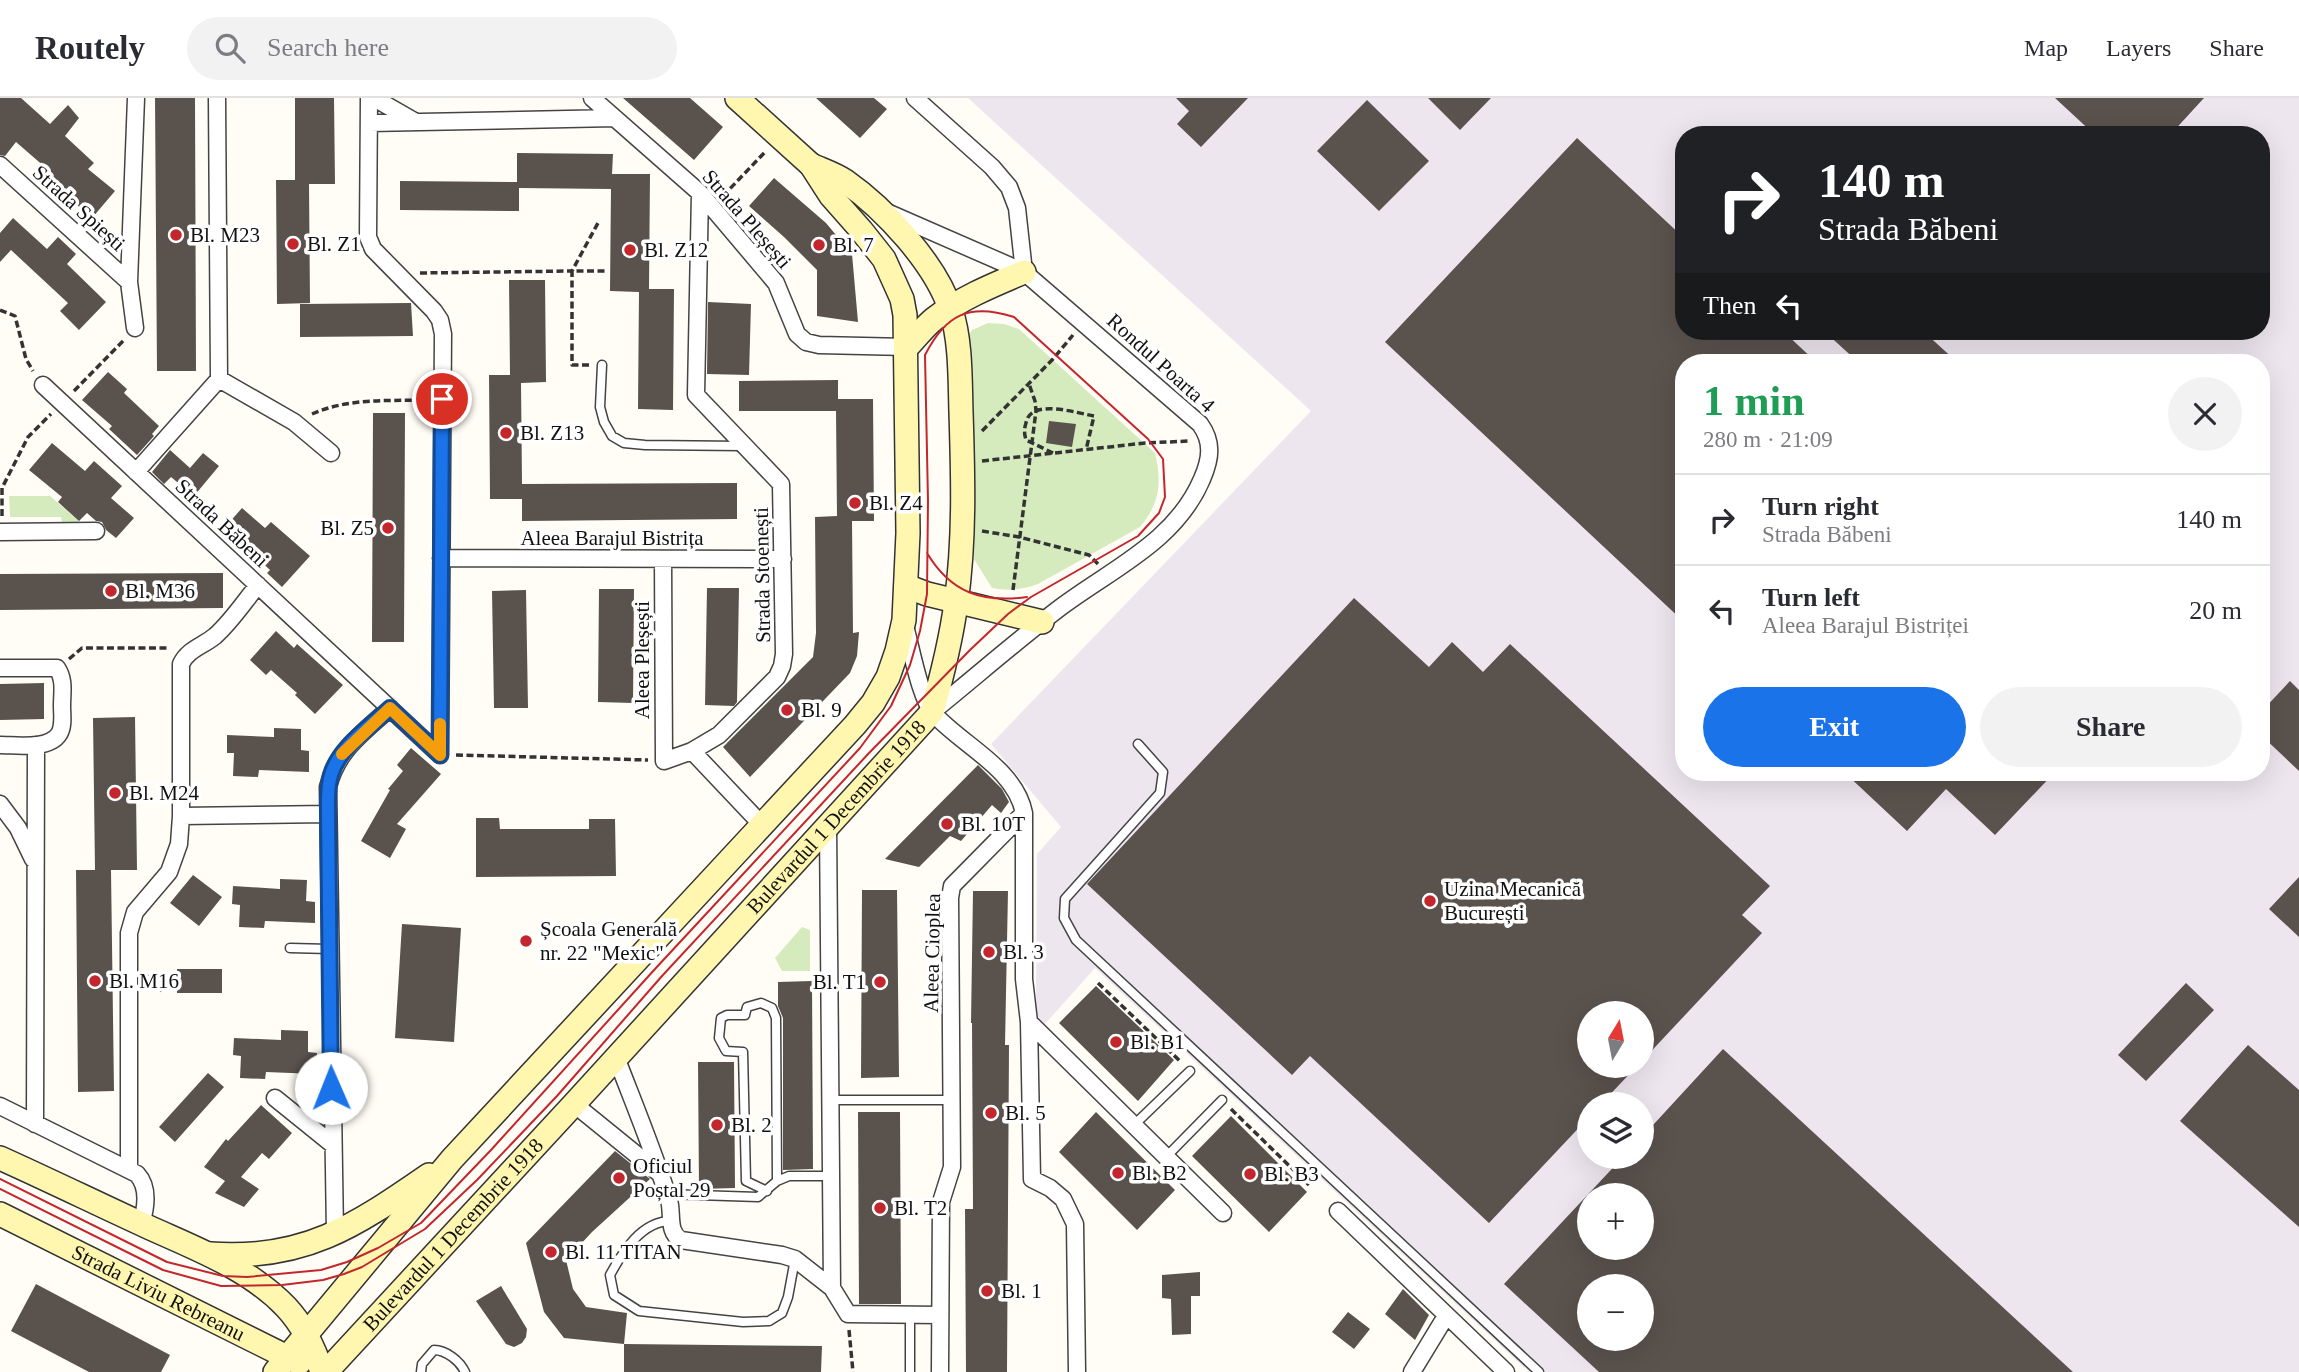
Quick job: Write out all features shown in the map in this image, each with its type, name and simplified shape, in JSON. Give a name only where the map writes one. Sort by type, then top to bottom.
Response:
[{"type":"main road","name":"Bulevardul 1 Decembrie 1918","points":[[281,1365],[452,1159],[873,703],[888,677],[904,620],[906,586],[906,347],[902,299],[884,259],[831,196],[811,166],[737,98]]},
{"type":"main road","name":"Bulevardul 1 Decembrie 1918","points":[[322,1372],[574,1104],[932,712],[957,601],[963,530],[960,378],[953,318],[938,283],[879,209],[843,180],[811,166]]},
{"type":"main road","points":[[906,347],[932,320],[950,308],[982,290],[1024,272]]},
{"type":"main road","points":[[906,586],[927,594],[1042,622]]},
{"type":"main road","points":[[0,1158],[204,1253],[247,1277],[286,1307],[306,1334],[322,1372]]},
{"type":"main road","points":[[204,1253],[230,1255],[286,1250],[335,1233],[377,1210],[452,1159]]},
{"type":"main road","name":"Strada Liviu Rebreanu","points":[[0,1214],[281,1365],[322,1372]]},
{"type":"street","points":[[136,472],[219,379],[217,98]]},
{"type":"street","points":[[415,121],[371,98],[368,237],[373,249],[434,310],[440,320],[443,334],[440,755]]},
{"type":"street","name":"Strada Pleșești","points":[[592,98],[713,207],[776,284],[797,334],[806,342],[819,345],[906,347]]},
{"type":"street","points":[[915,98],[992,167],[1009,187],[1017,208],[1024,272]]},
{"type":"street","points":[[135,99],[129,282],[135,328]]},
{"type":"street","points":[[369,122],[615,118]]},
{"type":"street","name":"Strada Spiești","points":[[0,165],[129,282]]},
{"type":"street","name":"Strada Stoenești","points":[[664,761],[692,751],[719,735],[776,677],[782,666],[781,484],[696,395],[700,193]]},
{"type":"street","name":"Rondul Poarta 4","points":[[879,209],[1024,272],[1200,424],[1210,440],[1209,460],[1199,487],[1174,523],[1146,549],[1042,622],[932,712]]},
{"type":"street","points":[[219,379],[294,422],[331,453]]},
{"type":"street","name":"Strada Băbeni","points":[[43,385],[440,755]]},
{"type":"street","points":[[1,532],[96,531]]},
{"type":"street","name":"Aleea Barajul Bistrița","points":[[441,558],[783,559]]},
{"type":"street","name":"Aleea Pleșești","points":[[663,559],[664,761]]},
{"type":"street","points":[[129,1169],[129,933],[135,912],[174,863],[179,844],[181,664],[193,649],[216,635],[258,585]]},
{"type":"street","points":[[904,620],[921,685],[932,712],[1006,776],[1021,798],[1024,813],[1024,967],[1029,1022],[1032,1179],[1050,1188],[1063,1199],[1075,1224],[1077,1372]]},
{"type":"street","points":[[0,668],[57,668],[63,677],[62,724],[58,736],[49,742],[36,745],[0,745]]},
{"type":"street","points":[[335,1233],[328,788],[338,758],[390,708]]},
{"type":"street","points":[[35,1124],[36,745]]},
{"type":"street","points":[[692,751],[762,825]]},
{"type":"street","points":[[0,804],[26,841],[36,865]]},
{"type":"street","name":"Aleea Cioplea","points":[[940,1372],[941,1202],[952,1167],[950,898],[953,886],[1024,813]]},
{"type":"street","points":[[181,816],[328,814]]},
{"type":"street","points":[[828,825],[832,1288]]},
{"type":"street","points":[[1029,1022],[1223,1213]]},
{"type":"street","points":[[616,1057],[670,1203],[675,1236],[681,1240],[795,1259],[832,1288],[848,1314],[940,1315]]},
{"type":"street","points":[[275,1098],[332,1144]]},
{"type":"street","points":[[574,1104],[659,1173]]},
{"type":"street","points":[[0,1107],[129,1169],[142,1179],[146,1195],[141,1224]]},
{"type":"street","points":[[1338,1211],[1506,1372]]},
{"type":"street","points":[[1412,1372],[1446,1316]]},
{"type":"lane","points":[[602,365],[600,407],[604,422],[612,436],[624,443],[744,446]]},
{"type":"lane","points":[[1138,744],[1163,772],[1160,793],[1065,899],[1064,918],[1076,940],[1538,1372]]},
{"type":"lane","points":[[290,948],[330,948]]},
{"type":"lane","points":[[767,1191],[746,1181],[743,1052],[726,1051],[719,1038],[721,1018],[727,1015],[745,1015],[747,1007],[761,1003],[772,1008],[776,1018],[777,1181]]},
{"type":"lane","points":[[1134,1125],[1190,1071]]},
{"type":"lane","points":[[830,1100],[951,1100]]},
{"type":"lane","points":[[1166,1157],[1223,1100]]},
{"type":"lane","points":[[666,1194],[758,1197],[777,1181],[789,1176],[831,1176]]},
{"type":"lane","points":[[671,1221],[658,1221],[647,1226],[620,1256],[610,1275],[614,1295],[639,1311],[743,1322],[769,1321],[782,1313],[795,1259]]},
{"type":"lane","points":[[910,1315],[910,1372]]},
{"type":"lane","points":[[421,1372],[422,1364],[429,1354],[434,1350],[441,1350],[463,1367],[465,1372]]},
{"type":"path","points":[[713,207],[779,137]]},
{"type":"path","points":[[598,220],[572,271],[572,365],[602,365]]},
{"type":"path","points":[[396,273],[607,271]]},
{"type":"path","points":[[0,310],[15,316],[26,359],[43,385]]},
{"type":"path","points":[[962,456],[1083,323]]},
{"type":"path","points":[[1,532],[2,488],[28,437],[135,328]]},
{"type":"path","points":[[1013,590],[1036,411],[1029,384]]},
{"type":"path","points":[[294,422],[328,407],[350,402],[442,399]]},
{"type":"path","points":[[1054,453],[1026,440],[1024,433],[1027,417],[1045,408],[1094,416],[1086,450]]},
{"type":"path","points":[[962,456],[1030,456],[1144,443],[1210,440]]},
{"type":"path","points":[[963,530],[1020,537],[1089,555],[1110,575]]},
{"type":"path","points":[[57,668],[82,648],[193,649]]},
{"type":"path","points":[[440,755],[664,761]]},
{"type":"path","points":[[1098,983],[1190,1071]]},
{"type":"path","points":[[1223,1100],[1309,1185]]},
{"type":"path","points":[[848,1314],[853,1372]]},
{"type":"shaded area","points":[[968,98],[2299,98],[2299,1372],[1529,1372],[1095,968],[1045,1024],[1036,1015],[1037,854],[1061,827],[991,744],[1311,411]]},
{"type":"green space","points":[[988,323],[1019,329],[1155,453],[1158,492],[1152,510],[1140,527],[1038,584],[1026,588],[992,588],[974,559],[974,445],[967,339],[972,330]]},
{"type":"green space","points":[[9,496],[50,496],[80,522],[62,522],[61,517],[10,517]]},
{"type":"green space","points":[[802,927],[810,930],[810,971],[782,971],[775,958]]},
{"type":"building","points":[[0,98],[21,98],[50,124],[68,105],[79,118],[65,136],[94,163],[88,169],[115,191],[92,218],[69,198],[72,195],[44,170],[46,168],[16,142],[5,156],[0,155]]},
{"type":"building","name":"Bl. M23","points":[[155,98],[195,98],[196,371],[157,371]]},
{"type":"building","name":"Bl. Z1","points":[[295,98],[334,98],[335,184],[309,184],[310,303],[277,304],[276,180],[295,180]]},
{"type":"building","points":[[623,98],[690,98],[723,127],[694,160]]},
{"type":"building","points":[[816,98],[874,98],[887,109],[860,138]]},
{"type":"building","points":[[1176,98],[1248,98],[1201,147],[1177,124],[1189,111]]},
{"type":"building","points":[[1428,98],[1491,98],[1460,130]]},
{"type":"building","points":[[2055,98],[2204,98],[2178,126],[2085,126]]},
{"type":"building","points":[[1367,100],[1429,161],[1379,211],[1317,151]]},
{"type":"building","points":[[1577,138],[1675,230],[1675,340],[1793,340],[1807,354],[1675,354],[1675,614],[1385,342]]},
{"type":"building","name":"Bl. Z12","points":[[517,153],[613,154],[612,174],[650,174],[649,289],[674,289],[673,410],[638,409],[639,292],[610,291],[611,189],[519,188],[519,211],[400,210],[400,181],[517,182]]},
{"type":"building","name":"Bl. 7","points":[[774,178],[826,223],[852,254],[858,322],[817,316],[817,270],[749,206]]},
{"type":"building","points":[[13,218],[47,249],[58,237],[76,254],[67,264],[106,302],[79,330],[60,311],[68,303],[11,250],[0,262],[0,233]]},
{"type":"building","name":"Bl. Z13","points":[[509,280],[545,280],[546,382],[521,383],[522,484],[737,483],[737,519],[522,521],[522,499],[490,499],[489,375],[510,375]]},
{"type":"building","points":[[708,302],[751,304],[749,375],[707,374]]},
{"type":"building","points":[[411,303],[413,336],[300,337],[300,304]]},
{"type":"building","points":[[1834,340],[1933,340],[1948,354],[1849,354]]},
{"type":"building","points":[[108,372],[127,389],[124,393],[159,426],[137,455],[109,429],[112,426],[82,400]]},
{"type":"building","name":"Bl. Z4","points":[[838,380],[838,399],[873,399],[874,521],[852,521],[853,633],[859,632],[857,656],[850,673],[750,777],[723,747],[813,657],[816,633],[815,517],[837,516],[836,411],[739,411],[739,381]]},
{"type":"building","name":"Bl. Z5","points":[[373,413],[405,413],[404,642],[372,642]]},
{"type":"building","points":[[1049,421],[1076,424],[1072,447],[1046,443]]},
{"type":"building","points":[[52,443],[85,471],[94,461],[122,486],[111,498],[134,518],[116,538],[106,530],[102,522],[96,521],[87,513],[79,521],[58,502],[62,497],[29,470]]},
{"type":"building","points":[[170,450],[190,468],[203,453],[219,466],[194,496],[171,477],[164,484],[152,472]]},
{"type":"building","points":[[242,508],[265,528],[271,522],[310,556],[282,587],[267,573],[270,570],[239,541],[235,546],[220,533]]},
{"type":"building","name":"Bl. M36","points":[[223,573],[223,608],[0,610],[0,574]]},
{"type":"building","points":[[707,588],[739,588],[737,702],[734,706],[705,705]]},
{"type":"building","points":[[599,589],[634,589],[633,703],[598,702]]},
{"type":"building","points":[[526,590],[528,708],[494,708],[492,591]]},
{"type":"building","name":"Uzina Mecanică București","points":[[1354,598],[1429,667],[1452,642],[1483,672],[1510,644],[1770,886],[1742,915],[1762,933],[1654,1048],[1654,1001],[1577,1001],[1577,1078],[1626,1078],[1612,1092],[1577,1092],[1577,1130],[1489,1223],[1310,1056],[1292,1075],[1087,884]]},
{"type":"building","points":[[276,631],[294,648],[297,644],[343,685],[315,714],[295,695],[297,693],[271,670],[266,675],[250,660]]},
{"type":"building","points":[[2290,681],[2299,690],[2299,771],[2270,744],[2270,702]]},
{"type":"building","points":[[44,683],[44,719],[0,720],[0,684]]},
{"type":"building","points":[[135,717],[137,870],[111,870],[114,1091],[78,1092],[76,870],[95,870],[93,718]]},
{"type":"building","points":[[274,728],[301,729],[301,750],[309,751],[309,772],[259,770],[258,777],[233,776],[234,753],[227,753],[227,735],[274,737]]},
{"type":"building","points":[[411,748],[441,774],[397,824],[406,829],[390,858],[361,841],[390,790],[388,789],[403,771],[397,765]]},
{"type":"building","name":"Bl. 10T","points":[[978,765],[1002,789],[1009,802],[1001,813],[992,805],[961,841],[950,836],[919,867],[885,859]]},
{"type":"building","points":[[1854,781],[2046,781],[1995,835],[1946,789],[1907,831]]},
{"type":"building","points":[[476,818],[499,818],[500,829],[589,829],[589,819],[615,819],[616,876],[476,877]]},
{"type":"building","points":[[193,875],[222,897],[199,926],[170,903]]},
{"type":"building","points":[[2299,877],[2299,937],[2269,909]]},
{"type":"building","points":[[280,879],[307,880],[306,901],[315,902],[315,923],[265,921],[264,928],[239,927],[240,905],[232,904],[233,886],[280,889]]},
{"type":"building","name":"Bl. T1","points":[[862,890],[897,890],[899,1077],[861,1078]]},
{"type":"building","points":[[973,891],[1008,891],[1005,1045],[1009,1045],[1007,1372],[966,1372],[965,1209],[973,1209]]},
{"type":"building","points":[[402,924],[461,928],[454,1042],[395,1038]]},
{"type":"building","points":[[177,969],[222,969],[222,993],[177,993]]},
{"type":"building","points":[[812,981],[813,1169],[783,1170],[783,1018],[778,1006],[778,982]]},
{"type":"building","points":[[2186,983],[2214,1010],[2146,1081],[2118,1055]]},
{"type":"building","name":"Bl. B1","points":[[1096,986],[1174,1060],[1138,1101],[1059,1023]]},
{"type":"building","points":[[281,1030],[308,1031],[308,1052],[317,1053],[316,1074],[266,1072],[265,1079],[240,1078],[241,1056],[233,1055],[234,1038],[281,1040]]},
{"type":"building","points":[[2248,1045],[2299,1090],[2299,1227],[2180,1121]]},
{"type":"building","points":[[1723,1049],[2073,1372],[1599,1372],[1504,1284],[1577,1206],[1577,1260],[1654,1260],[1654,1183],[1599,1183],[1612,1169],[1654,1169],[1654,1124]]},
{"type":"building","name":"Bl. 2","points":[[698,1062],[734,1062],[735,1188],[699,1189]]},
{"type":"building","points":[[208,1073],[224,1087],[175,1142],[159,1127]]},
{"type":"building","points":[[261,1105],[292,1133],[269,1159],[262,1153],[241,1177],[259,1189],[244,1207],[215,1193],[225,1181],[204,1167],[226,1139],[228,1141]]},
{"type":"building","name":"Bl. T2","points":[[858,1112],[900,1112],[901,1304],[859,1304]]},
{"type":"building","name":"Bl. B2","points":[[1096,1112],[1175,1190],[1137,1230],[1059,1152]]},
{"type":"building","name":"Bl. B3","points":[[1231,1116],[1307,1192],[1269,1232],[1192,1156]]},
{"type":"building","name":"Bl. 11 TITAN","points":[[615,1151],[650,1179],[592,1232],[566,1260],[573,1289],[586,1307],[627,1313],[624,1344],[564,1338],[544,1312],[526,1243]]},
{"type":"building","points":[[1200,1272],[1200,1296],[1191,1296],[1191,1334],[1172,1335],[1171,1299],[1162,1298],[1162,1275]]},
{"type":"building","points":[[36,1284],[170,1355],[161,1372],[89,1372],[11,1331]]},
{"type":"building","points":[[501,1286],[527,1329],[522,1343],[514,1347],[506,1344],[476,1301]]},
{"type":"building","points":[[1403,1289],[1429,1315],[1415,1340],[1385,1314]]},
{"type":"building","points":[[1348,1312],[1370,1329],[1354,1349],[1332,1332]]},
{"type":"building","points":[[624,1344],[822,1346],[821,1372],[624,1372]]},
{"type":"tram line","points":[[0,1179],[167,1262],[223,1276],[247,1277],[321,1270],[378,1248],[421,1223],[860,748],[891,706],[910,665],[927,594],[925,355],[941,330],[960,315],[972,312],[984,311],[1014,317],[1148,439],[1163,459],[1165,497],[1159,513],[1138,536],[1031,597],[1008,614],[970,650],[869,753],[662,976],[557,1096],[477,1180],[425,1229],[362,1267],[323,1280],[282,1285],[221,1286],[163,1270],[0,1189]]},
{"type":"tram line","points":[[927,553],[946,578],[969,592],[996,598],[1027,597]]},
{"type":"slow traffic","points":[[342,754],[390,708],[440,755],[440,724]]},
{"type":"place","name":"Bl. M23","points":[[176,235]]},
{"type":"place","name":"Bl. Z1","points":[[293,244]]},
{"type":"place","name":"Bl. 7","points":[[819,245]]},
{"type":"place","name":"Bl. Z12","points":[[630,250]]},
{"type":"place","name":"Bl. Z13","points":[[506,433]]},
{"type":"place","name":"Bl. Z4","points":[[855,503]]},
{"type":"place","name":"Bl. Z5","points":[[388,528]]},
{"type":"place","name":"Bl. M36","points":[[111,591]]},
{"type":"place","name":"Bl. 9","points":[[787,710]]},
{"type":"place","name":"Bl. M24","points":[[115,793]]},
{"type":"place","name":"Bl. 10T","points":[[947,824]]},
{"type":"place","name":"Uzina Mecanică București","points":[[1430,901]]},
{"type":"place","name":"Școala Generală nr. 22 \"Mexic\"","points":[[526,941]]},
{"type":"place","name":"Bl. 3","points":[[989,952]]},
{"type":"place","name":"Bl. M16","points":[[95,981]]},
{"type":"place","name":"Bl. T1","points":[[880,982]]},
{"type":"place","name":"Bl. B1","points":[[1116,1042]]},
{"type":"place","name":"Bl. 5","points":[[991,1113]]},
{"type":"place","name":"Bl. 2","points":[[717,1125]]},
{"type":"place","name":"Bl. B2","points":[[1118,1173]]},
{"type":"place","name":"Bl. B3","points":[[1250,1174]]},
{"type":"place","name":"Oficiul Poștal 29","points":[[619,1178]]},
{"type":"place","name":"Bl. T2","points":[[880,1208]]},
{"type":"place","name":"Bl. 11 TITAN","points":[[551,1252]]},
{"type":"place","name":"Bl. 1","points":[[987,1291]]},
{"type":"route","points":[[331,1088],[328,814],[331,773],[338,758],[390,708],[440,755],[442,399]]}]
